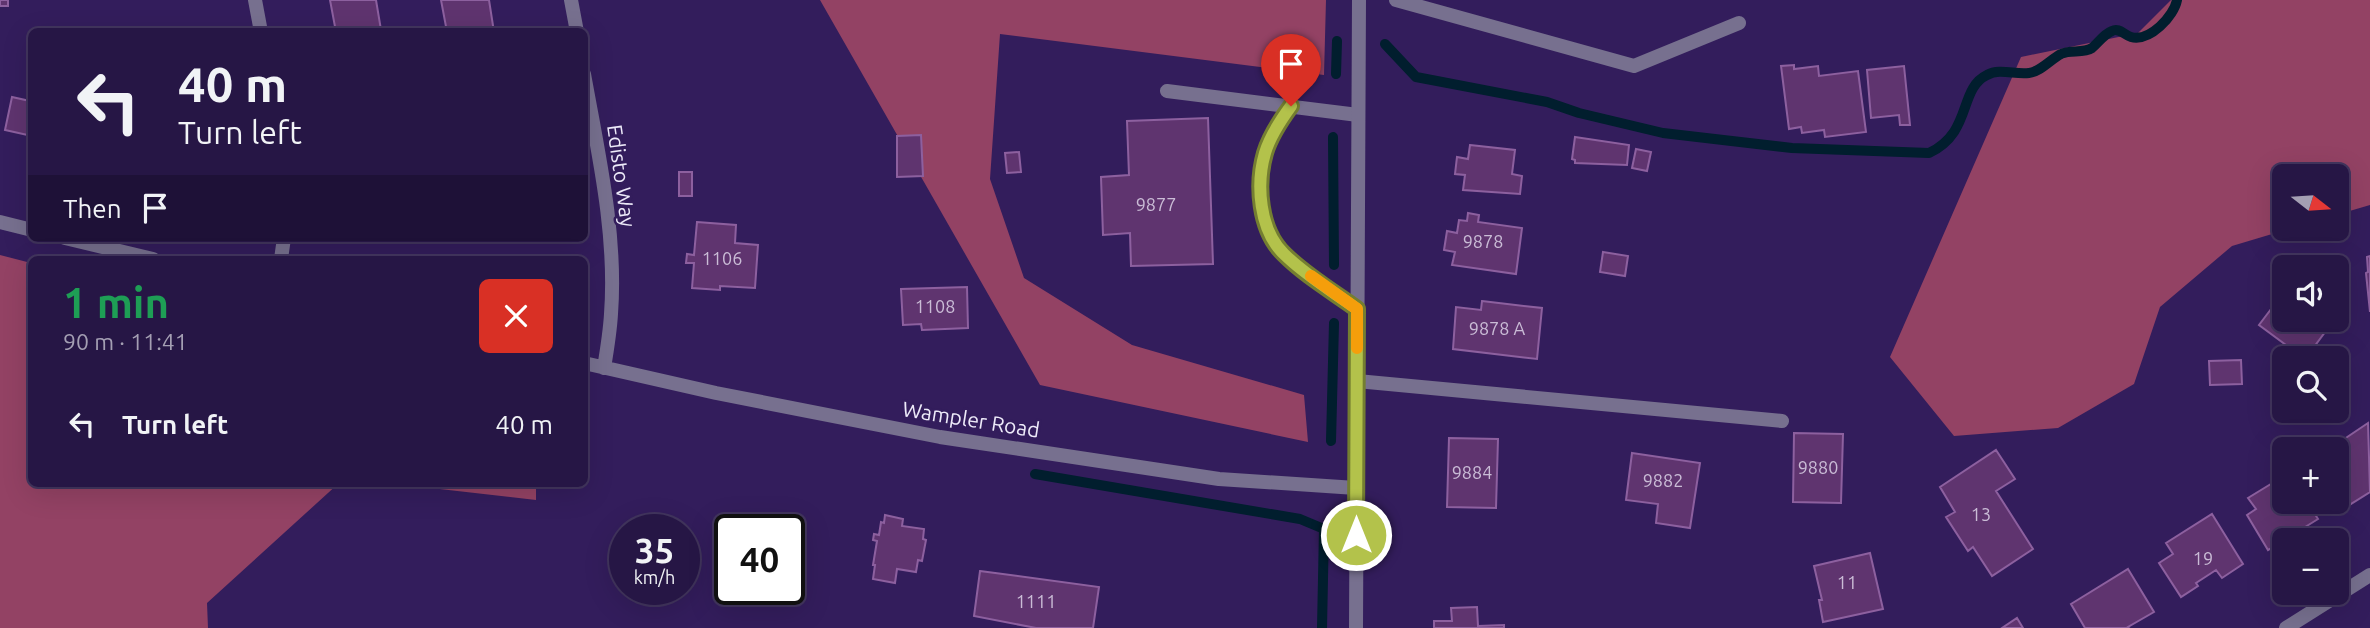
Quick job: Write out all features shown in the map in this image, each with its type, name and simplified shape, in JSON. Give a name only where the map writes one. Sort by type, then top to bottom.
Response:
[{"type":"street","points":[[255,0],[260,28]]},
{"type":"street","points":[[571,0],[576,28]]},
{"type":"street","points":[[1356,628],[1359,0]]},
{"type":"street","points":[[1396,0],[1634,66],[1739,23]]},
{"type":"street","points":[[1167,91],[1358,115]]},
{"type":"street","name":"Edisto Way","points":[[588,96],[599,155],[612,271],[611,315],[604,368]]},
{"type":"street","points":[[1291,106],[1278,124],[1265,151],[1259,178],[1263,212],[1269,233],[1282,253],[1357,309]]},
{"type":"street","points":[[0,222],[28,229]]},
{"type":"street","points":[[82,242],[140,256]]},
{"type":"street","name":"Wampler Road","points":[[588,364],[862,423],[940,437],[1219,479],[1356,488]]},
{"type":"street","points":[[1357,382],[1782,421]]},
{"type":"street","points":[[2286,628],[2370,575]]},
{"type":"shaded area","points":[[820,0],[1326,0],[1324,75],[1000,34],[990,179],[1024,278],[1132,345],[1304,395],[1308,442],[1040,385]]},
{"type":"shaded area","points":[[2171,0],[2370,0],[2370,205],[2349,211],[2349,164],[2272,164],[2272,234],[2232,246],[2160,307],[2134,384],[2058,428],[1954,436],[1890,357],[2021,57],[2138,33]]},
{"type":"shaded area","points":[[0,255],[28,262],[28,487],[335,487],[207,603],[208,628],[0,628]]},
{"type":"shaded area","points":[[422,487],[536,487],[536,500]]},
{"type":"building","points":[[0,0],[8,0],[8,6],[0,6]]},
{"type":"building","points":[[330,0],[376,0],[381,28],[335,28]]},
{"type":"building","points":[[441,0],[489,0],[493,28],[446,28]]},
{"type":"building","points":[[1794,65],[1794,69],[1818,66],[1819,76],[1858,71],[1866,132],[1825,137],[1824,130],[1802,133],[1801,127],[1789,129],[1781,66]]},
{"type":"building","points":[[1904,66],[1910,125],[1900,125],[1899,115],[1871,118],[1867,70]]},
{"type":"building","points":[[12,97],[28,101],[28,135],[5,130]]},
{"type":"building","points":[[1208,118],[1213,264],[1131,266],[1130,233],[1103,235],[1101,177],[1129,175],[1127,121]]},
{"type":"building","points":[[921,135],[923,176],[897,177],[897,136]]},
{"type":"building","points":[[1575,137],[1629,145],[1627,165],[1575,163],[1572,159]]},
{"type":"building","points":[[1470,145],[1515,150],[1512,174],[1522,176],[1520,194],[1463,190],[1465,175],[1455,174],[1457,157],[1468,159]]},
{"type":"building","points":[[1636,149],[1651,152],[1647,171],[1632,168]]},
{"type":"building","points":[[1019,152],[1021,172],[1007,173],[1005,153]]},
{"type":"building","points":[[679,172],[692,172],[692,196],[679,196]]},
{"type":"building","points":[[1468,213],[1479,215],[1478,222],[1522,228],[1516,274],[1452,265],[1455,252],[1444,250],[1447,231],[1457,233],[1459,220],[1467,221]]},
{"type":"building","points":[[697,222],[736,225],[735,243],[758,245],[755,288],[692,288],[694,263],[686,263],[687,254],[694,255]]},
{"type":"building","points":[[1603,252],[1628,256],[1625,276],[1600,272]]},
{"type":"building","points":[[2370,256],[2370,312],[2366,273],[2367,257]]},
{"type":"building","points":[[967,287],[968,328],[922,330],[921,324],[903,325],[901,289]]},
{"type":"building","points":[[1482,301],[1542,308],[1537,359],[1453,349],[1456,307],[1481,310]]},
{"type":"building","points":[[2272,308],[2272,332],[2325,332],[2315,346],[2287,346],[2259,325]]},
{"type":"building","points":[[2241,360],[2242,384],[2210,385],[2209,361]]},
{"type":"building","points":[[2368,423],[2370,492],[2349,505],[2349,437]]},
{"type":"building","points":[[1794,433],[1843,434],[1841,503],[1793,502]]},
{"type":"building","points":[[1449,438],[1498,439],[1496,508],[1447,507]]},
{"type":"building","points":[[1996,450],[2015,479],[1996,491],[2033,549],[1992,576],[1973,547],[1968,551],[1946,517],[1955,512],[1940,487]]},
{"type":"building","points":[[1632,453],[1700,463],[1690,528],[1656,523],[1658,504],[1626,500]]},
{"type":"building","points":[[2272,483],[2272,514],[2315,514],[2318,519],[2303,528],[2272,528],[2272,548],[2268,550],[2247,515],[2256,509],[2248,498]]},
{"type":"building","points":[[2212,514],[2243,564],[2222,578],[2216,570],[2181,597],[2159,563],[2173,554],[2166,543]]},
{"type":"building","points":[[885,515],[903,519],[902,526],[924,529],[923,539],[926,540],[922,561],[918,560],[916,572],[897,569],[895,583],[873,579],[877,541],[873,540],[874,534],[879,535]]},
{"type":"building","points":[[1870,553],[1883,609],[1823,622],[1819,600],[1822,600],[1814,566]]},
{"type":"building","points":[[2128,569],[2154,612],[2129,628],[2085,628],[2071,604]]},
{"type":"building","points":[[980,571],[1099,587],[1093,628],[1036,628],[974,616]]},
{"type":"building","points":[[1477,607],[1478,626],[1504,625],[1504,628],[1434,628],[1434,621],[1452,621],[1451,608]]},
{"type":"building","points":[[2017,618],[2023,628],[2002,628]]},
{"type":"waterway","points":[[1385,44],[1416,77],[1547,102],[1579,113],[1663,133],[1792,148],[1929,153],[1953,134],[1972,90],[1987,75],[1997,72],[2033,72],[2061,54],[2092,48],[2106,34],[2115,30],[2131,37],[2146,36],[2166,20],[2177,0]]},
{"type":"waterway","points":[[1336,74],[1337,41]]},
{"type":"waterway","points":[[1333,137],[1334,265]]},
{"type":"waterway","points":[[1331,441],[1334,323]]},
{"type":"waterway","points":[[1035,474],[1300,519],[1324,529],[1322,628]]},
{"type":"slow traffic","points":[[1311,276],[1357,309],[1357,348]]},
{"type":"route","points":[[1291,106],[1278,124],[1265,151],[1259,178],[1263,212],[1269,233],[1282,253],[1357,309],[1356,535]]}]
